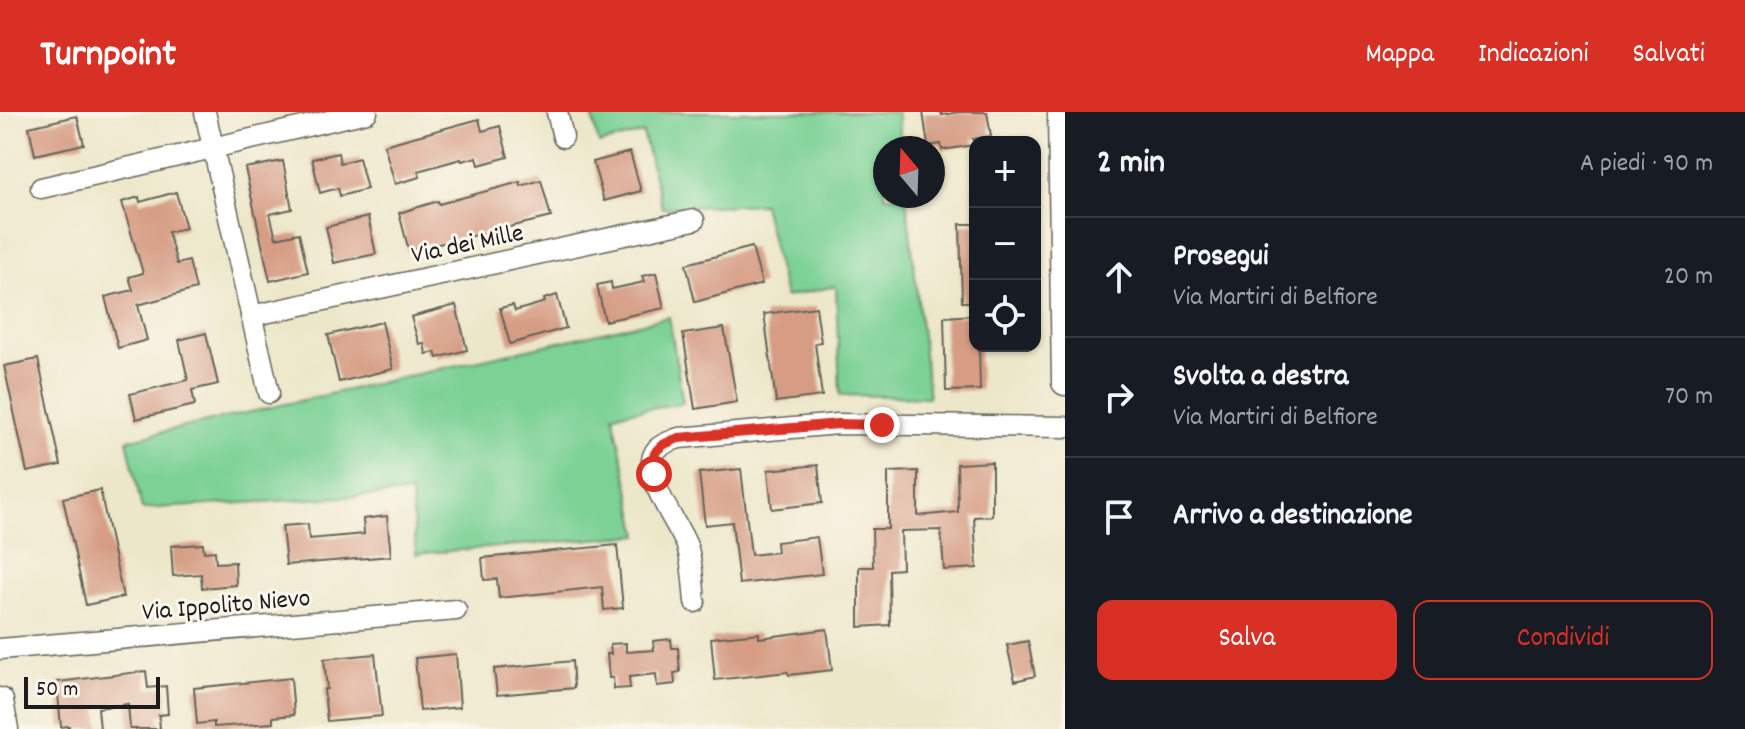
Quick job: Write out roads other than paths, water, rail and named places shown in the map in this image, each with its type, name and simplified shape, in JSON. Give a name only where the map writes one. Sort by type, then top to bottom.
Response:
[{"type":"street","points":[[205,112],[269,393]]},
{"type":"street","points":[[41,188],[367,112]]},
{"type":"street","points":[[557,112],[563,137]]},
{"type":"street","points":[[1061,112],[1065,382]]},
{"type":"street","name":"Via dei Mille","points":[[251,316],[694,220]]},
{"type":"street","points":[[695,602],[687,547],[664,503],[654,474],[654,455],[665,443],[679,438],[838,424],[1065,427]]},
{"type":"street","name":"Via Ippolito Nievo","points":[[0,649],[456,610]]},
{"type":"street","points":[[0,701],[5,729]]}]
